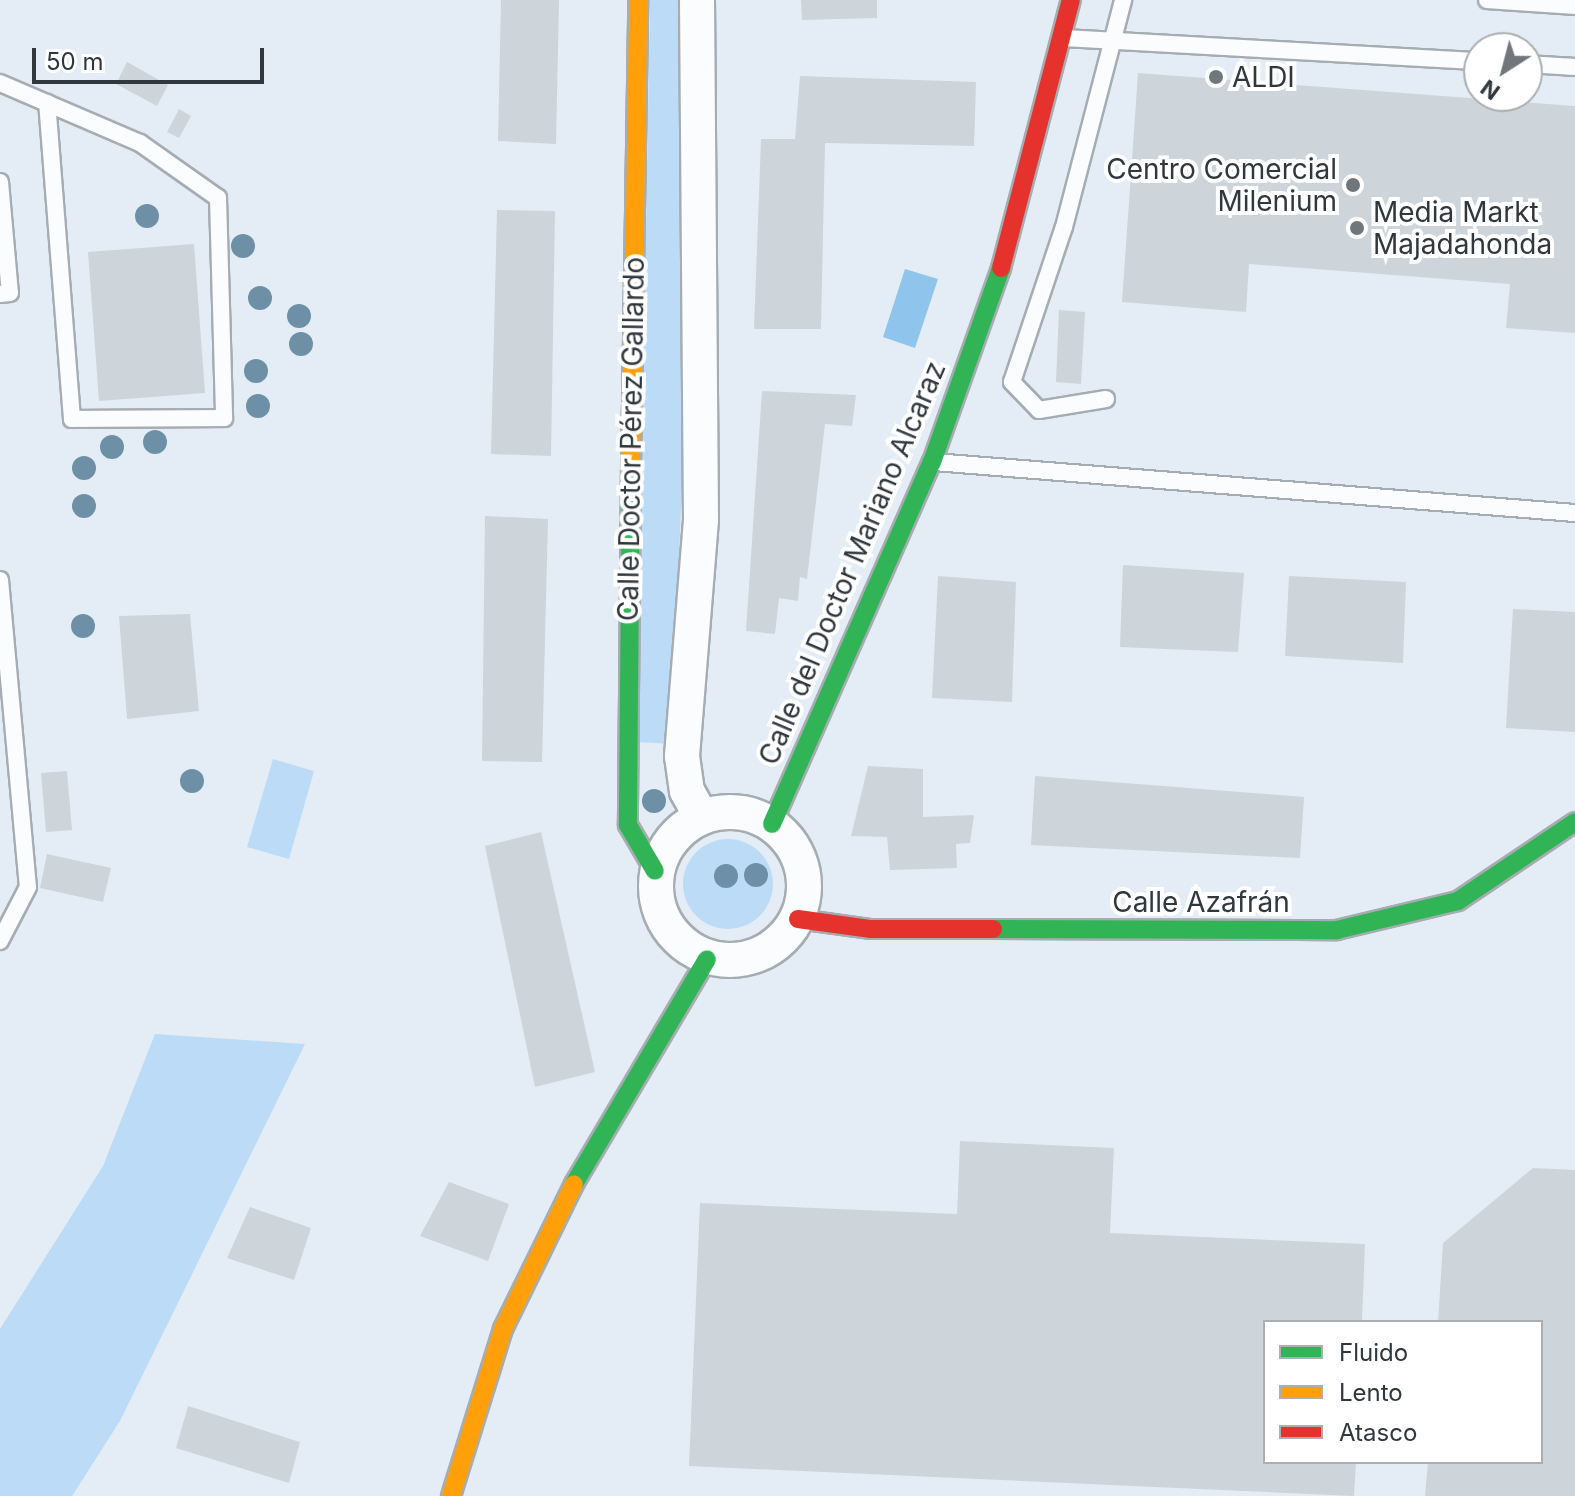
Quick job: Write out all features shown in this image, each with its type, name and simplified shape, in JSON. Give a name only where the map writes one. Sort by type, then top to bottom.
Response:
[{"type":"street","name":"Calle Doctor Pérez Gallardo","points":[[638,0],[626,754],[628,825],[655,871]]},
{"type":"street","points":[[697,0],[701,520],[682,756],[687,791],[701,816]]},
{"type":"street","name":"Calle del Doctor Mariano Alcaraz","points":[[772,824],[932,462],[1015,228],[1071,0]]},
{"type":"street","points":[[738,811],[772,824],[799,862],[805,885],[798,919],[775,947],[754,956],[707,959],[676,940],[657,908],[655,871],[671,838],[701,816],[738,811]]},
{"type":"street","name":"Calle Azafrán","points":[[798,919],[871,929],[1337,930],[1458,901],[1575,822]]},
{"type":"street","points":[[451,1496],[458,1456],[529,1274],[707,959]]},
{"type":"lane","points":[[1106,399],[1039,410],[1012,382],[1064,227],[1123,0]]},
{"type":"lane","points":[[1487,0],[1575,6]]},
{"type":"lane","points":[[1063,38],[1463,60]]},
{"type":"lane","points":[[1543,65],[1575,67]]},
{"type":"lane","points":[[0,83],[47,103],[140,143],[218,198],[224,418],[72,419],[47,103]]},
{"type":"lane","points":[[0,182],[10,293],[0,294]]},
{"type":"lane","points":[[932,462],[1575,513]]},
{"type":"lane","points":[[0,580],[28,887],[0,941]]},
{"type":"shaded area","points":[[650,0],[684,0],[683,460],[671,744],[637,742]]},
{"type":"shaded area","points":[[905,269],[938,279],[915,348],[883,337]]},
{"type":"shaded area","points":[[273,759],[314,771],[289,859],[247,847]]},
{"type":"shaded area","points":[[728,839],[745,842],[760,852],[770,867],[773,884],[770,901],[760,916],[745,926],[728,929],[711,926],[696,916],[686,901],[683,884],[686,867],[696,852],[711,842]]},
{"type":"shaded area","points":[[155,1034],[305,1044],[120,1421],[72,1496],[0,1496],[0,1329],[103,1166]]},
{"type":"building","points":[[501,0],[559,0],[556,144],[498,141]]},
{"type":"building","points":[[801,0],[877,0],[877,18],[802,20]]},
{"type":"building","points":[[127,62],[168,85],[157,106],[116,84]]},
{"type":"building","name":"Centro Comercial Milenium","points":[[1138,73],[1463,98],[1463,112],[1543,112],[1543,104],[1575,106],[1575,333],[1506,328],[1510,284],[1249,264],[1246,312],[1122,302]]},
{"type":"building","points":[[800,76],[976,82],[974,146],[825,143],[821,329],[754,329],[761,139],[795,139]]},
{"type":"building","points":[[179,109],[191,116],[179,138],[167,132]]},
{"type":"building","points":[[497,210],[555,211],[551,456],[491,454]]},
{"type":"building","points":[[194,244],[205,393],[99,401],[88,252]]},
{"type":"building","points":[[1059,310],[1085,312],[1081,384],[1056,382]]},
{"type":"building","points":[[762,391],[856,395],[852,426],[825,424],[807,579],[800,577],[798,601],[779,598],[775,634],[746,631]]},
{"type":"building","points":[[485,516],[548,519],[542,762],[482,761]]},
{"type":"building","points":[[1123,565],[1244,573],[1238,652],[1120,647]]},
{"type":"building","points":[[938,576],[1016,582],[1012,702],[932,698]]},
{"type":"building","points":[[1289,576],[1406,582],[1403,663],[1285,656]]},
{"type":"building","points":[[1513,609],[1575,612],[1575,732],[1506,728]]},
{"type":"building","points":[[190,614],[199,711],[127,719],[119,616]]},
{"type":"building","points":[[868,766],[923,769],[923,817],[974,815],[970,843],[956,844],[957,868],[890,870],[887,837],[851,836]]},
{"type":"building","points":[[67,771],[72,830],[46,832],[41,773]]},
{"type":"building","points":[[1035,776],[1304,797],[1300,858],[1031,845]]},
{"type":"building","points":[[541,832],[595,1072],[535,1087],[485,846]]},
{"type":"building","points":[[47,854],[111,868],[103,902],[40,888]]},
{"type":"building","points":[[960,1141],[1114,1148],[1110,1233],[1365,1244],[1362,1320],[1263,1320],[1263,1464],[1356,1464],[1354,1496],[689,1466],[700,1203],[957,1214]]},
{"type":"building","points":[[1533,1168],[1575,1170],[1575,1496],[1425,1496],[1428,1464],[1543,1464],[1543,1320],[1438,1320],[1443,1243]]},
{"type":"building","points":[[449,1182],[509,1204],[488,1261],[420,1236]]},
{"type":"building","points":[[250,1207],[311,1228],[294,1280],[227,1258]]},
{"type":"building","points":[[188,1406],[300,1442],[289,1483],[176,1448]]},
{"type":"traffic: fast","points":[[772,824],[932,462],[1001,268]]},
{"type":"traffic: fast","points":[[631,465],[628,825],[655,871]]},
{"type":"traffic: fast","points":[[993,929],[1337,930],[1458,901],[1575,822]]},
{"type":"traffic: fast","points":[[574,1184],[707,959]]},
{"type":"traffic: slow","points":[[631,465],[638,0]]},
{"type":"traffic: slow","points":[[451,1496],[503,1329],[574,1184]]},
{"type":"traffic: jam","points":[[1001,268],[1071,0]]},
{"type":"traffic: jam","points":[[798,919],[871,929],[993,929]]},
{"type":"place","name":"ALDI","points":[[1216,77]]},
{"type":"place","name":"Centro Comercial Milenium","points":[[1353,185]]},
{"type":"place","name":"Media Markt Majadahonda","points":[[1357,228]]}]
